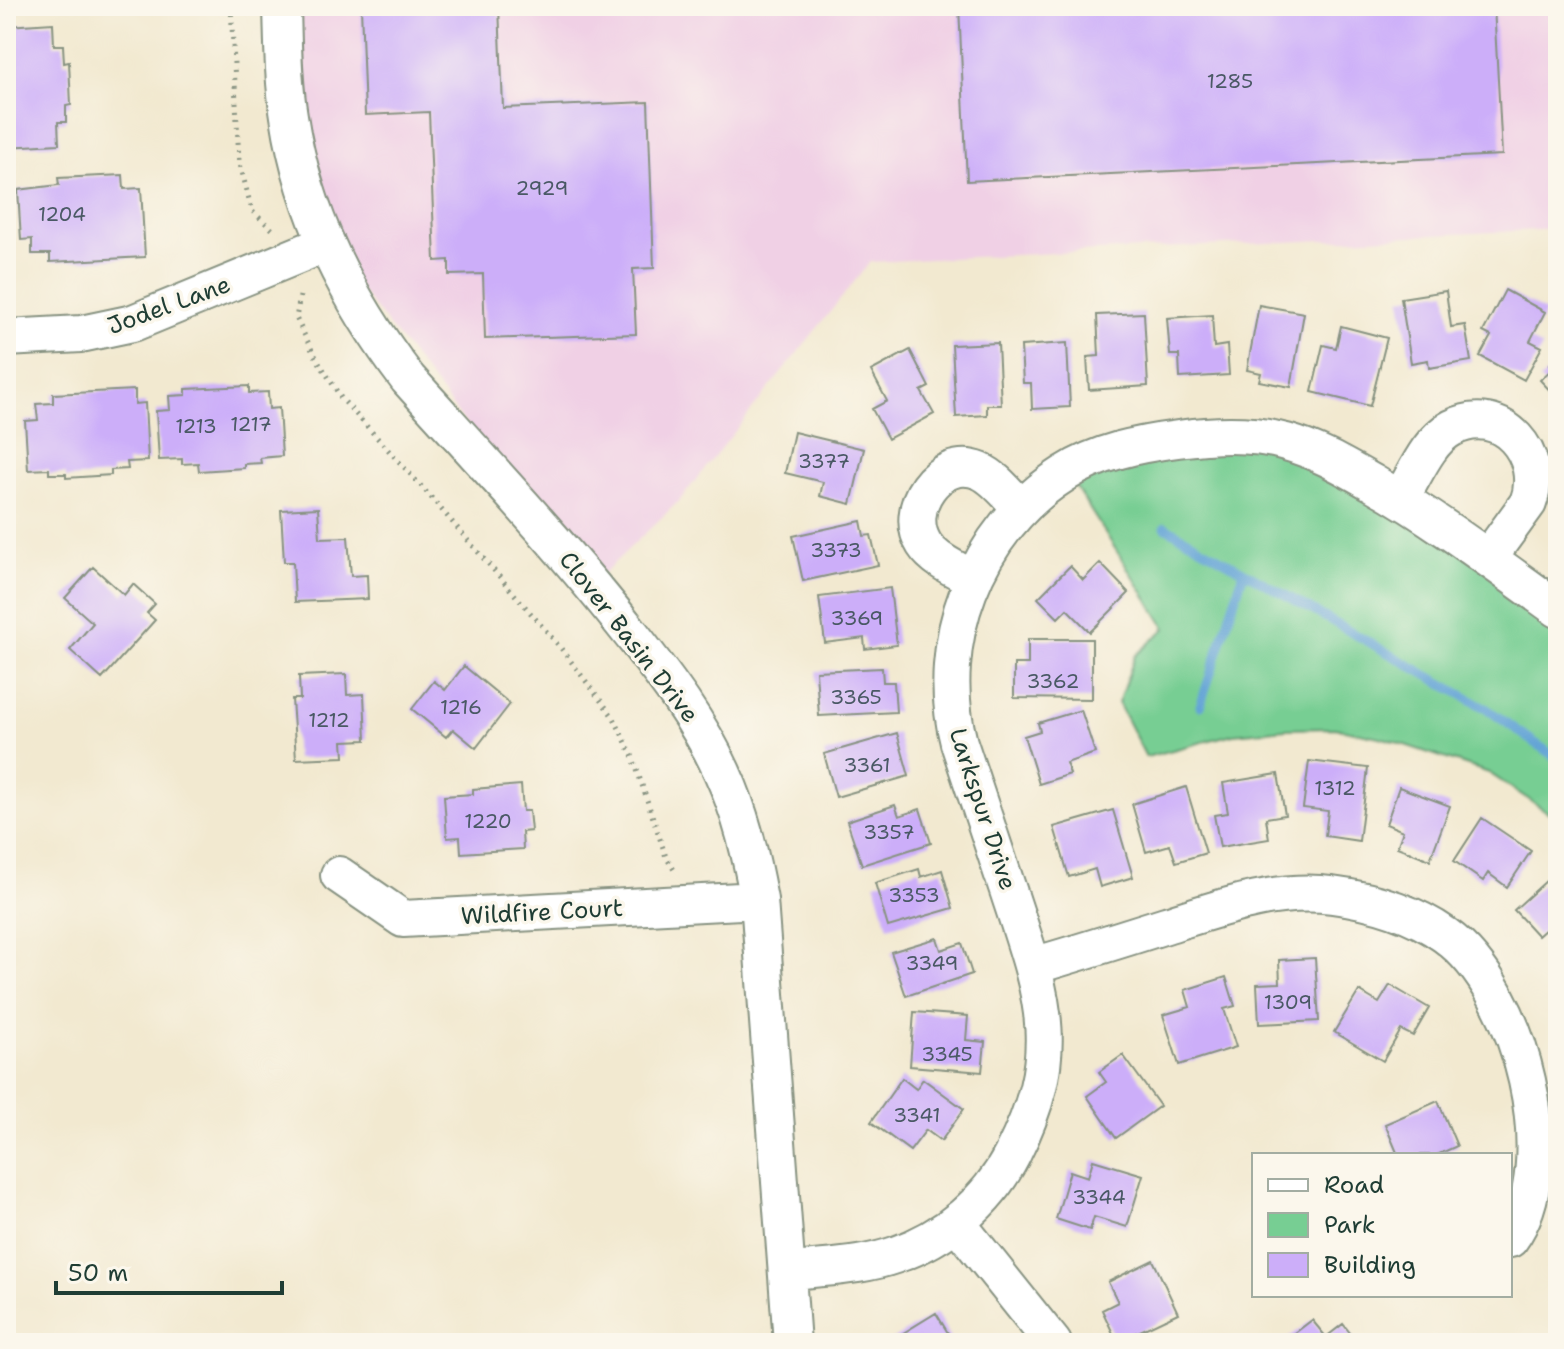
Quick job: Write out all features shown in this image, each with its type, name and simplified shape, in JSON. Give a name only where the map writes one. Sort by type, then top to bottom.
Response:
[{"type":"street","name":"Clover Basin Drive","points":[[282,6],[288,114],[308,200],[325,244],[360,310],[408,379],[591,582],[684,702],[732,795],[752,857],[759,900],[792,1343]]},
{"type":"street","name":"Jodel Lane","points":[[6,338],[81,334],[133,323],[325,244]]},
{"type":"street","points":[[1400,499],[1436,442],[1451,428],[1482,423],[1512,434],[1520,441],[1531,463],[1531,494],[1528,503],[1488,558]]},
{"type":"street","name":"Larkspur Drive","points":[[787,1272],[885,1258],[957,1223],[1000,1175],[1019,1140],[1034,1102],[1041,1074],[1044,1036],[1042,1005],[1033,966],[959,743],[953,713],[952,651],[958,619],[985,558],[1021,508],[1066,472],[1104,455],[1166,440],[1216,436],[1264,438],[1301,446],[1327,457],[1400,499],[1558,609]]},
{"type":"street","points":[[974,579],[941,560],[922,541],[918,513],[928,486],[938,477],[953,471],[980,471],[1021,508]]},
{"type":"street","name":"Wildfire Court","points":[[339,875],[403,919],[759,900]]},
{"type":"street","points":[[1033,966],[1230,905],[1280,895],[1324,894],[1359,900],[1384,906],[1432,926],[1462,948],[1494,984],[1524,1030],[1546,1082],[1553,1123],[1551,1170],[1535,1213],[1512,1237]]},
{"type":"street","points":[[957,1223],[1053,1343]]},
{"type":"path","points":[[231,6],[235,117],[242,174],[252,211],[273,231]]},
{"type":"path","points":[[300,296],[296,318],[341,398],[552,637],[614,718],[632,755],[666,857],[698,903]]},
{"type":"shaded area","points":[[283,6],[1558,6],[1558,229],[870,262],[680,500],[592,584],[326,246]]},
{"type":"green space","points":[[1264,438],[1558,609],[1558,819],[1489,773],[1384,738],[1335,728],[1233,734],[1146,757],[1118,703],[1135,656],[1166,628],[1066,472]]},
{"type":"building","points":[[361,6],[499,6],[503,108],[648,102],[654,268],[633,269],[636,334],[485,339],[483,274],[449,275],[449,260],[435,261],[429,112],[365,115]]},
{"type":"building","points":[[959,6],[1494,6],[1502,155],[967,181]]},
{"type":"building","points":[[53,23],[54,45],[63,45],[64,63],[69,62],[71,105],[66,106],[66,122],[58,122],[59,144],[6,147],[6,26]]},
{"type":"building","points":[[123,175],[124,189],[141,188],[145,257],[50,262],[50,254],[32,254],[32,239],[21,240],[18,190],[59,185],[58,178]]},
{"type":"building","points":[[1505,290],[1545,312],[1530,341],[1542,347],[1524,380],[1480,356],[1491,336],[1483,332]]},
{"type":"building","points":[[1446,291],[1451,327],[1465,325],[1471,361],[1429,368],[1428,360],[1411,363],[1401,298]]},
{"type":"building","points":[[1259,305],[1304,313],[1291,387],[1259,381],[1261,373],[1247,370]]},
{"type":"building","points":[[1144,313],[1148,386],[1089,390],[1087,357],[1099,356],[1097,315]]},
{"type":"building","points":[[1212,315],[1214,347],[1227,345],[1229,375],[1180,378],[1179,355],[1170,355],[1167,318]]},
{"type":"building","points":[[1341,326],[1387,338],[1370,406],[1312,392],[1323,345],[1336,348]]},
{"type":"building","points":[[998,343],[1001,405],[987,405],[987,415],[956,417],[952,345]]},
{"type":"building","points":[[1067,343],[1070,407],[1032,409],[1031,383],[1023,383],[1021,346]]},
{"type":"building","points":[[910,350],[929,387],[921,391],[934,414],[888,439],[872,409],[887,401],[871,371]]},
{"type":"building","points":[[1558,356],[1558,399],[1540,380],[1553,368],[1550,364]]},
{"type":"building","points":[[249,386],[249,393],[268,392],[269,409],[279,408],[282,456],[260,458],[261,463],[244,464],[244,468],[199,471],[198,463],[182,464],[182,459],[159,460],[156,411],[170,410],[169,396],[186,395],[186,389]]},
{"type":"building","points":[[135,390],[135,404],[145,403],[148,461],[127,462],[128,469],[111,470],[111,475],[66,478],[66,474],[49,474],[49,469],[28,470],[25,421],[38,420],[36,404],[53,403],[53,394]]},
{"type":"building","points":[[794,432],[864,449],[851,504],[820,496],[823,482],[785,473]]},
{"type":"building","points":[[318,508],[320,538],[348,537],[351,576],[367,575],[368,599],[295,602],[293,562],[284,562],[281,510]]},
{"type":"building","points":[[861,521],[864,536],[871,535],[878,565],[803,581],[793,536]]},
{"type":"building","points":[[1100,563],[1129,593],[1090,632],[1067,609],[1058,618],[1038,598],[1070,566],[1083,580]]},
{"type":"building","points":[[93,567],[124,595],[133,584],[155,604],[147,613],[155,620],[102,679],[70,650],[93,623],[65,598]]},
{"type":"building","points":[[890,588],[897,645],[865,649],[864,638],[825,643],[819,597]]},
{"type":"building","points":[[1028,639],[1092,639],[1092,699],[1014,698],[1014,664],[1028,664]]},
{"type":"building","points":[[464,666],[510,704],[476,748],[453,729],[446,737],[412,709],[434,681],[445,690]]},
{"type":"building","points":[[882,668],[883,682],[894,682],[896,712],[819,716],[816,671]]},
{"type":"building","points":[[346,674],[347,695],[364,694],[366,740],[343,741],[344,757],[296,759],[292,699],[300,699],[299,676]]},
{"type":"building","points":[[1081,710],[1095,753],[1066,763],[1070,774],[1039,784],[1024,736],[1040,731],[1038,723]]},
{"type":"building","points":[[897,733],[909,776],[836,797],[824,754]]},
{"type":"building","points":[[1309,761],[1368,768],[1359,841],[1325,836],[1328,811],[1303,808]]},
{"type":"building","points":[[1278,774],[1285,815],[1266,818],[1269,839],[1220,847],[1214,815],[1228,813],[1223,783]]},
{"type":"building","points":[[521,785],[523,811],[529,811],[531,831],[522,832],[523,849],[461,853],[460,837],[447,838],[444,796],[473,794],[473,789]]},
{"type":"building","points":[[1186,787],[1206,853],[1176,862],[1170,845],[1146,852],[1132,804]]},
{"type":"building","points":[[1399,787],[1450,806],[1430,860],[1397,847],[1403,831],[1386,824]]},
{"type":"building","points":[[895,805],[899,816],[920,809],[931,843],[862,865],[847,821]]},
{"type":"building","points":[[1113,810],[1133,877],[1100,887],[1095,869],[1069,877],[1054,827]]},
{"type":"building","points":[[1482,818],[1531,851],[1507,887],[1488,873],[1483,881],[1454,861]]},
{"type":"building","points":[[919,869],[921,877],[942,870],[953,908],[888,927],[875,883]]},
{"type":"building","points":[[1558,870],[1558,942],[1546,929],[1538,936],[1514,910]]},
{"type":"building","points":[[937,938],[941,950],[962,943],[972,974],[906,996],[891,952]]},
{"type":"building","points":[[1315,958],[1319,1021],[1259,1024],[1257,984],[1280,983],[1279,960]]},
{"type":"building","points":[[1226,977],[1235,1006],[1224,1009],[1236,1047],[1179,1065],[1163,1015],[1190,1007],[1185,990]]},
{"type":"building","points":[[1390,985],[1429,1008],[1413,1036],[1401,1030],[1383,1061],[1334,1032],[1359,991],[1379,1003]]},
{"type":"building","points":[[914,1012],[968,1016],[966,1040],[985,1042],[982,1072],[910,1066]]},
{"type":"building","points":[[1123,1055],[1160,1106],[1116,1138],[1087,1096],[1106,1082],[1099,1072]]},
{"type":"building","points":[[902,1078],[916,1089],[923,1079],[964,1109],[941,1141],[926,1130],[910,1151],[871,1122]]},
{"type":"building","points":[[1438,1101],[1457,1146],[1441,1153],[1397,1153],[1385,1124]]},
{"type":"building","points":[[1093,1160],[1143,1175],[1127,1227],[1094,1217],[1090,1230],[1056,1219],[1070,1171],[1088,1177]]},
{"type":"building","points":[[1153,1260],[1178,1313],[1117,1342],[1102,1310],[1118,1302],[1108,1282]]},
{"type":"building","points":[[936,1313],[954,1343],[887,1343]]},
{"type":"building","points":[[1312,1320],[1326,1337],[1343,1324],[1358,1343],[1282,1343]]},
{"type":"waterway","points":[[1165,527],[1487,709],[1558,759]]},
{"type":"waterway","points":[[1200,706],[1244,572]]}]
